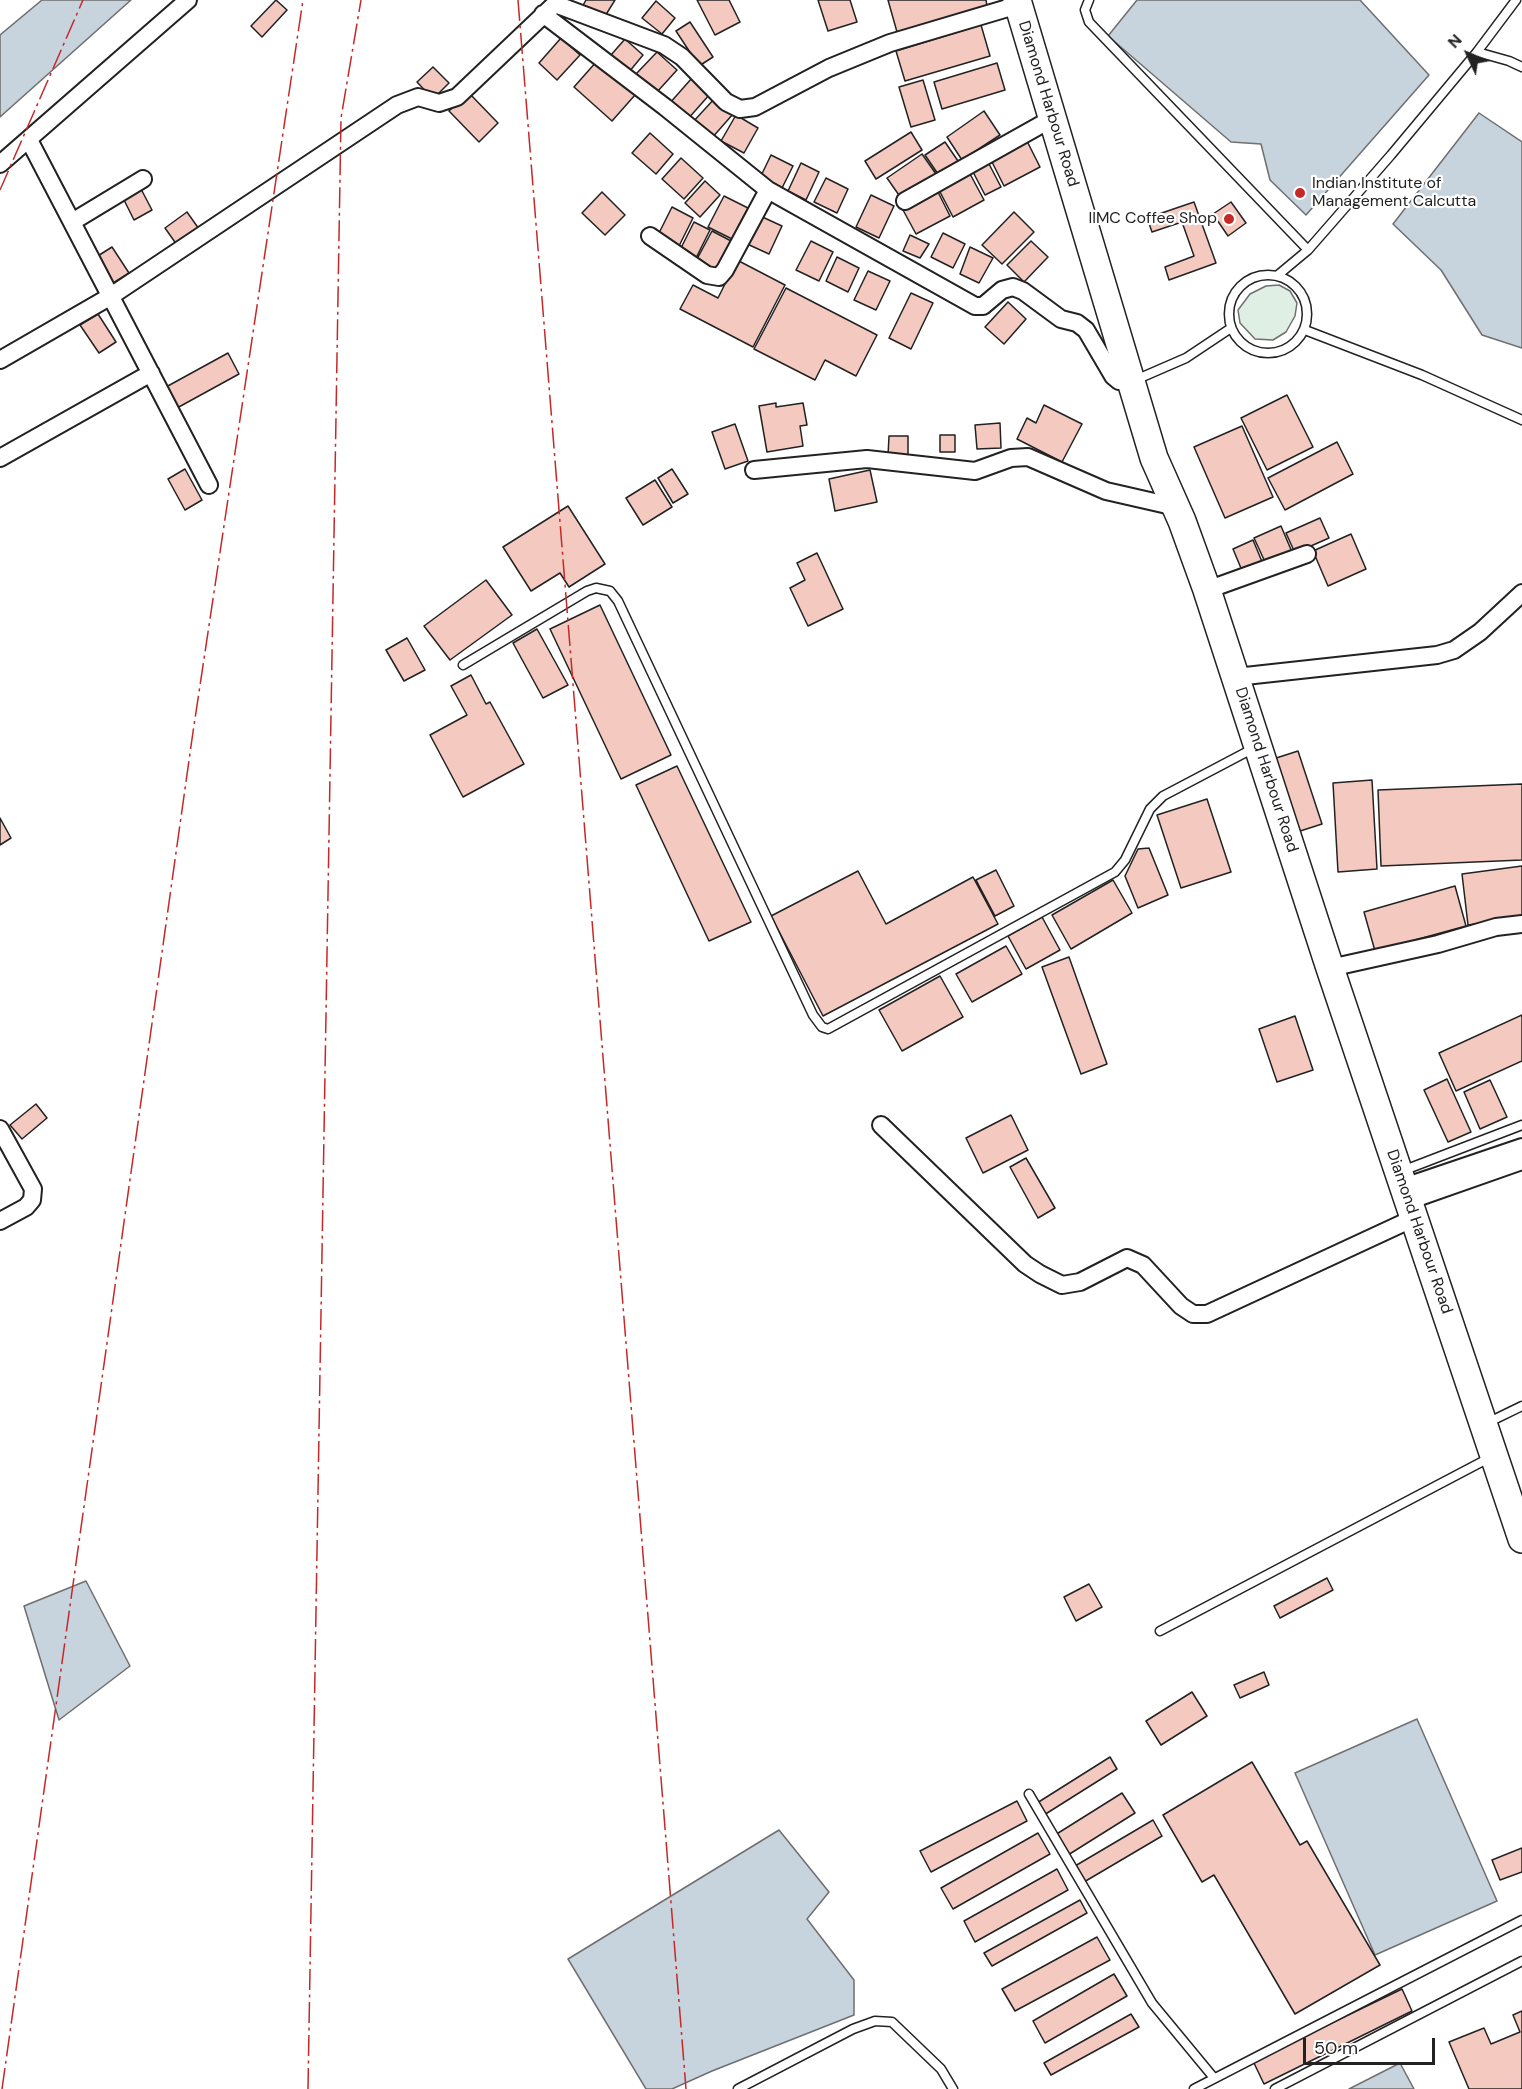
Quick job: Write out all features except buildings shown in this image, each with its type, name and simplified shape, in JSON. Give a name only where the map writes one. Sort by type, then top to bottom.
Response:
[{"type":"highway","name":"Diamond Harbour Road","points":[[1018,3],[1154,458],[1176,507],[1236,677],[1330,968],[1522,1539]]},
{"type":"street","points":[[0,164],[188,0]]},
{"type":"street","points":[[550,6],[664,45],[682,57],[726,102],[740,109],[755,107],[829,69],[890,43],[1018,3]]},
{"type":"street","points":[[550,6],[665,107],[768,190],[975,306],[984,306],[1002,290],[1012,287],[1023,291],[1061,319],[1077,323],[1086,330],[1113,376],[1119,381],[1130,382]]},
{"type":"street","points":[[0,360],[111,296],[397,105],[418,97],[440,103],[457,97],[550,6]]},
{"type":"street","points":[[905,201],[1053,118]]},
{"type":"street","points":[[29,140],[209,485]]},
{"type":"street","points":[[72,222],[143,178]]},
{"type":"street","points":[[650,236],[707,275],[719,277],[768,190]]},
{"type":"street","points":[[0,458],[151,373]]},
{"type":"street","points":[[754,470],[867,459],[975,471],[1011,458],[1028,457],[1106,491],[1176,507]]},
{"type":"street","points":[[1206,590],[1307,554]]},
{"type":"street","points":[[1236,677],[1437,655],[1454,650],[1480,632],[1522,593]]},
{"type":"street","points":[[1330,968],[1496,927],[1522,924]]},
{"type":"street","points":[[881,1125],[1025,1264],[1040,1274],[1062,1285],[1080,1282],[1128,1258],[1143,1264],[1181,1306],[1193,1314],[1207,1314],[1406,1195],[1522,1148]]},
{"type":"street","points":[[0,1129],[33,1189],[33,1200],[26,1207],[0,1221]]},
{"type":"street","points":[[1406,1195],[1522,1161]]},
{"type":"lane","points":[[1089,0],[1085,10],[1089,22],[1308,250]]},
{"type":"lane","points":[[1278,275],[1308,250],[1477,52],[1516,0]]},
{"type":"lane","points":[[1477,52],[1522,67]]},
{"type":"lane","points":[[1278,275],[1296,285],[1303,296],[1307,309],[1305,330],[1294,343],[1282,350],[1270,353],[1246,346],[1231,328],[1229,313],[1231,300],[1238,289],[1256,277],[1278,275]]},
{"type":"lane","points":[[1130,382],[1186,358],[1231,328]]},
{"type":"lane","points":[[1305,330],[1422,375],[1522,420]]},
{"type":"lane","points":[[463,665],[587,591],[596,588],[610,591],[618,601],[813,1015],[822,1027],[828,1029],[1115,872],[1125,860],[1150,809],[1163,796],[1259,746]]},
{"type":"lane","points":[[1406,1195],[1522,1125]]},
{"type":"lane","points":[[1484,1424],[1522,1406]]},
{"type":"lane","points":[[1160,1631],[1494,1455]]},
{"type":"lane","points":[[1029,1794],[1152,2002],[1214,2078]]},
{"type":"lane","points":[[1194,2089],[1522,1920]]},
{"type":"lane","points":[[1275,2089],[1522,1961]]},
{"type":"lane","points":[[738,2089],[875,2021],[892,2022],[941,2069],[953,2089]]},
{"type":"green space","points":[[1279,285],[1290,291],[1297,303],[1295,316],[1286,332],[1273,340],[1255,339],[1240,323],[1238,310],[1250,294],[1266,286]]},
{"type":"shaded area","points":[[42,0],[131,0],[0,117],[0,35]]},
{"type":"shaded area","points":[[1137,0],[1360,0],[1429,75],[1306,215],[1270,180],[1261,144],[1231,142],[1108,36]]},
{"type":"shaded area","points":[[1479,113],[1522,142],[1522,348],[1482,335],[1441,270],[1393,224]]},
{"type":"shaded area","points":[[86,1581],[130,1666],[59,1720],[24,1606]]},
{"type":"shaded area","points":[[1417,1719],[1497,1901],[1375,1955],[1295,1773]]},
{"type":"shaded area","points":[[779,1830],[829,1892],[807,1919],[854,1980],[854,2015],[672,2089],[646,2089],[568,1959]]},
{"type":"shaded area","points":[[1400,2063],[1414,2089],[1349,2089]]},
{"type":"power","points":[[0,190],[83,0]]},
{"type":"power","points":[[2,2089],[193,732],[303,0]]},
{"type":"power","points":[[308,2089],[341,118],[361,0]]},
{"type":"power","points":[[518,0],[686,2089]]},
{"type":"place","name":"Indian Institute of Management Calcutta","points":[[1300,193]]},
{"type":"place","name":"IIMC Coffee Shop","points":[[1229,219]]}]
